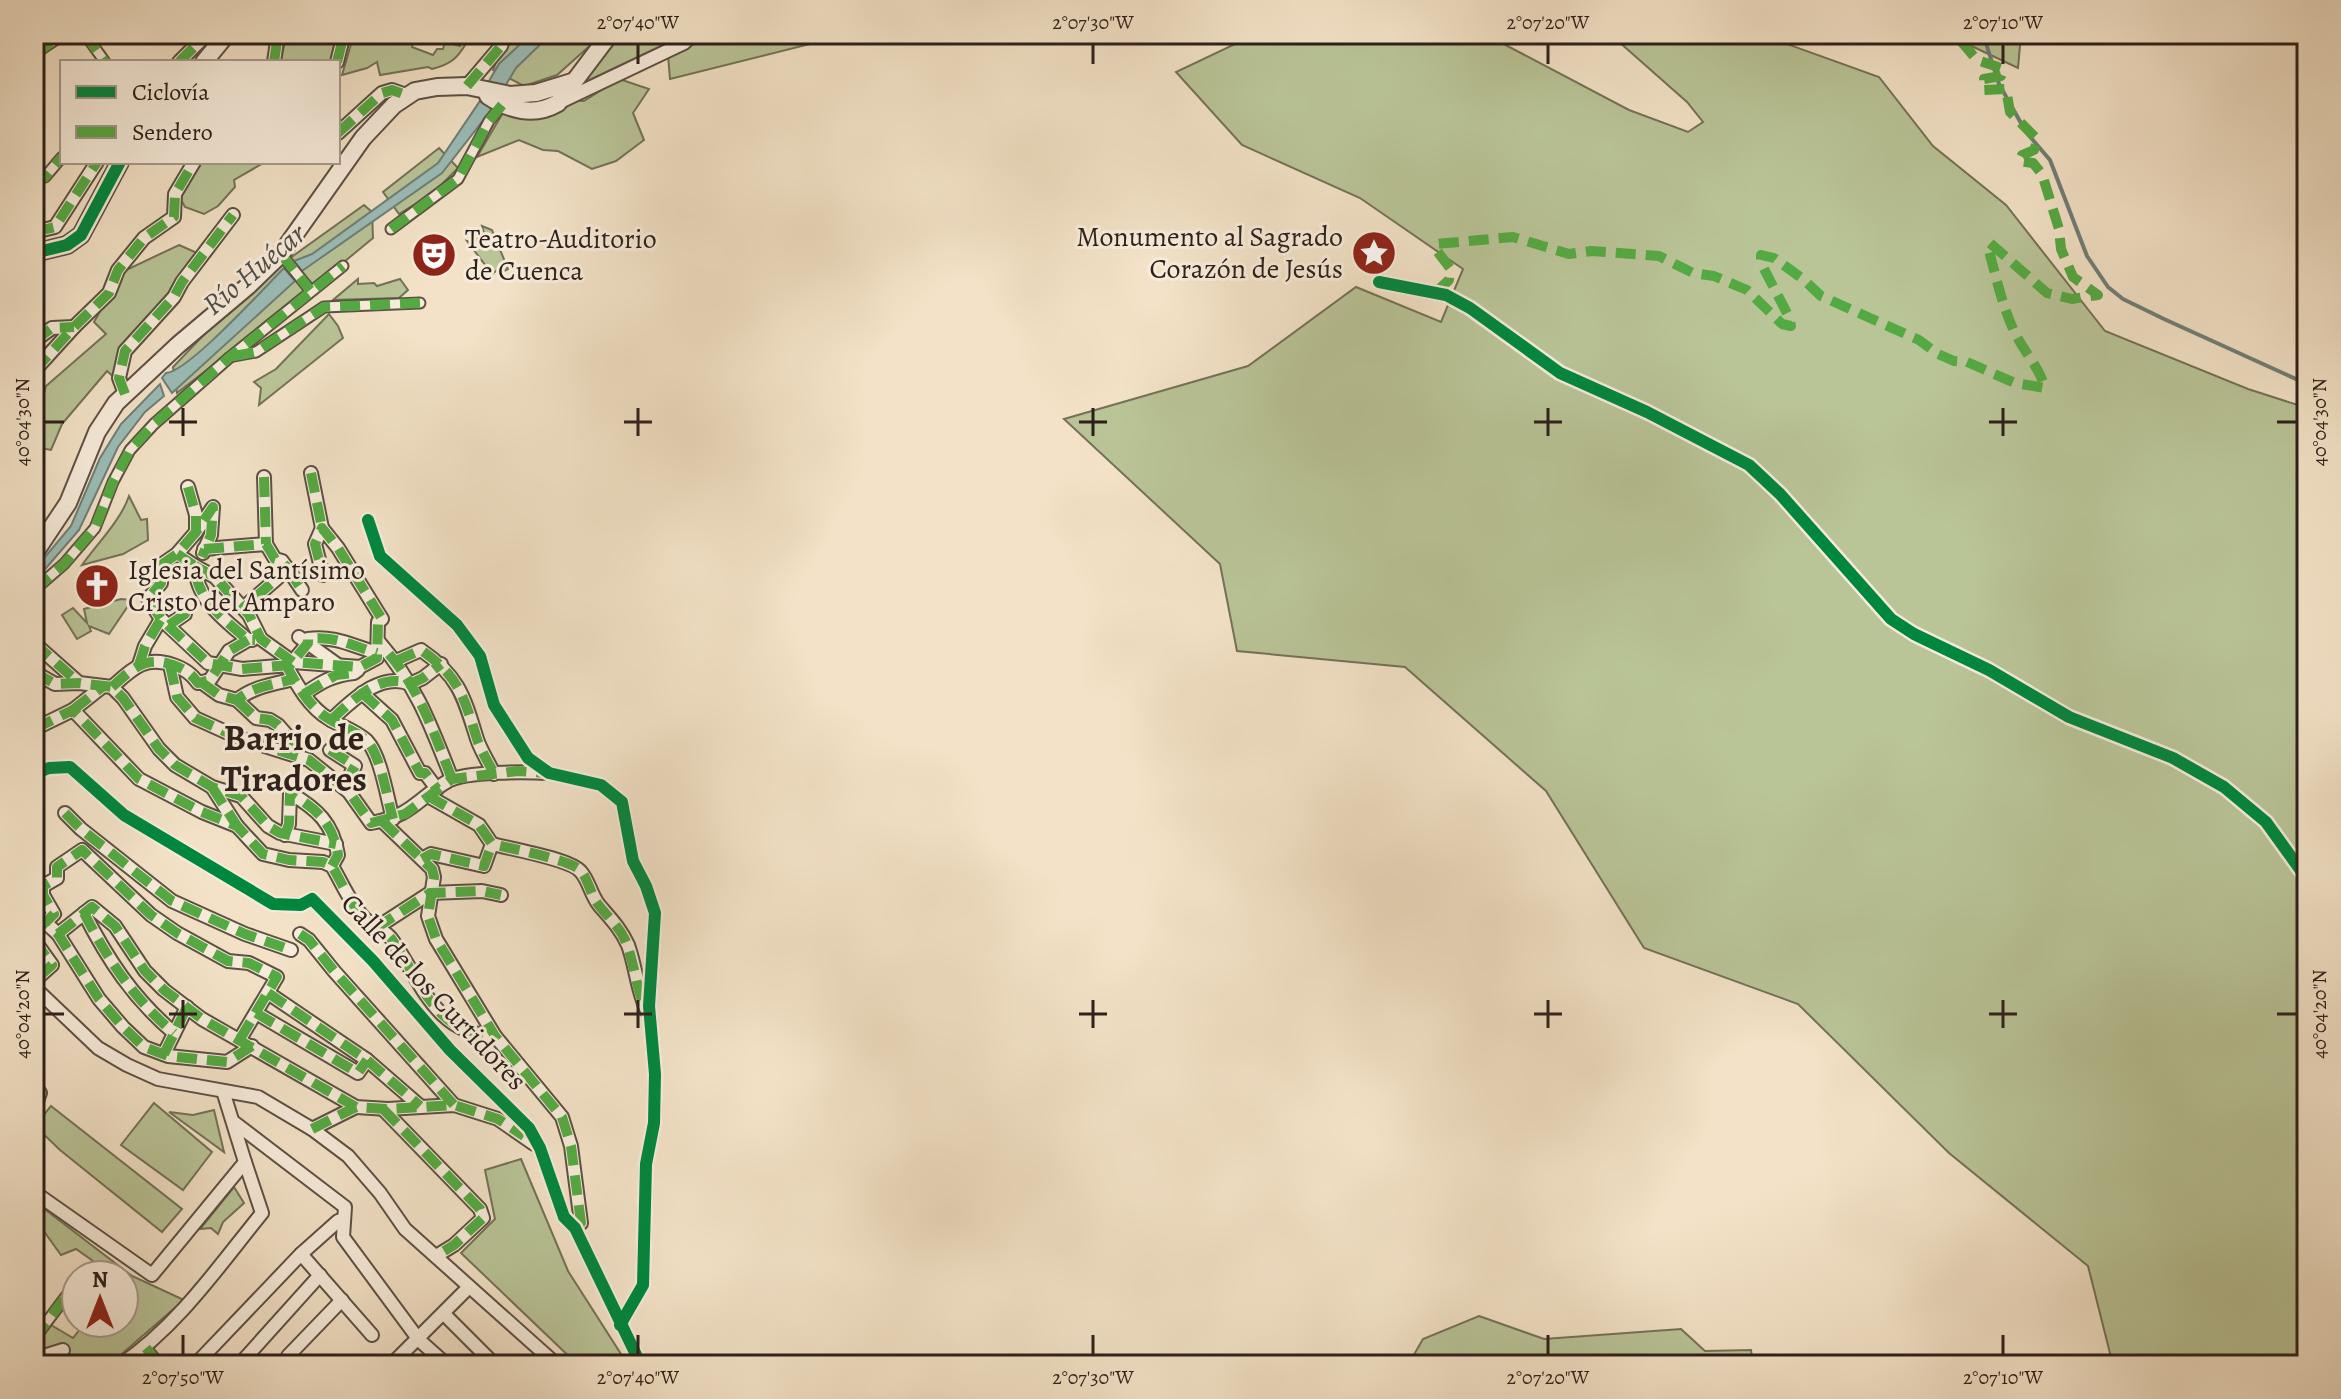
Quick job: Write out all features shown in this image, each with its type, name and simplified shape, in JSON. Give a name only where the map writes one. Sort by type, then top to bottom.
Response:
[{"type":"street","points":[[34,54],[64,34]]},
{"type":"street","points":[[85,34],[104,60]]},
{"type":"street","points":[[181,60],[207,34]]},
{"type":"street","points":[[206,60],[227,34]]},
{"type":"street","points":[[274,60],[278,34]]},
{"type":"street","points":[[338,60],[344,34]]},
{"type":"street","points":[[472,87],[501,46],[505,34]]},
{"type":"street","points":[[558,103],[610,34]]},
{"type":"street","points":[[34,554],[68,503],[105,419],[125,394],[178,345],[283,258],[363,138],[406,95],[424,89],[472,87],[527,111],[545,108],[684,43],[694,34]]},
{"type":"street","points":[[391,229],[458,179],[503,100],[572,82]]},
{"type":"street","points":[[340,131],[382,93],[392,90],[406,95]]},
{"type":"street","points":[[34,168],[45,177],[60,159]]},
{"type":"street","points":[[34,232],[55,227],[96,164]]},
{"type":"street","points":[[34,253],[67,245],[81,235],[119,164]]},
{"type":"street","points":[[34,371],[109,293],[118,270],[144,238],[174,217],[175,194],[193,164]]},
{"type":"street","points":[[125,394],[119,378],[125,351],[174,297],[233,215]]},
{"type":"street","points":[[283,258],[307,287]]},
{"type":"street","points":[[34,590],[64,564],[95,528],[113,482],[130,450],[163,416],[307,287],[343,266]]},
{"type":"street","points":[[1379,282],[1446,295],[1470,308],[1560,373],[1647,412],[1749,465],[1780,494],[1891,619],[1914,634],[1998,675],[2059,712],[2173,758],[2224,787],[2266,822],[2307,879]]},
{"type":"street","points":[[230,357],[256,352],[324,307],[420,303]]},
{"type":"street","points":[[34,341],[52,328],[74,327]]},
{"type":"street","points":[[304,694],[324,680],[354,673],[377,658],[378,622],[382,619],[322,528],[311,473]]},
{"type":"street","points":[[264,477],[266,544],[302,590]]},
{"type":"street","points":[[188,487],[196,515],[196,532]]},
{"type":"street","points":[[360,667],[290,663],[242,669],[208,663],[165,622],[148,599],[161,583],[161,565],[179,551],[213,507],[211,535],[195,575],[211,607],[290,663],[294,679],[317,711],[351,728],[369,743],[378,764],[384,820],[434,874],[428,916],[432,930],[495,1036],[562,1117],[571,1146],[581,1223],[575,1228]]},
{"type":"street","points":[[368,520],[380,556],[457,625],[480,656],[494,705],[528,758],[549,773]]},
{"type":"street","points":[[322,528],[315,544],[323,575]]},
{"type":"street","points":[[204,549],[266,544]]},
{"type":"street","points":[[179,551],[198,568],[215,577],[249,615],[255,640]]},
{"type":"street","points":[[243,608],[288,569]]},
{"type":"street","points":[[139,665],[145,646],[165,622],[185,614],[179,604]]},
{"type":"street","points":[[290,663],[304,640],[308,639],[319,637],[378,647],[396,661],[410,684],[433,726],[452,779]]},
{"type":"street","points":[[201,682],[210,680],[229,651],[255,640]]},
{"type":"street","points":[[304,640],[338,665]]},
{"type":"street","points":[[34,643],[79,683]]},
{"type":"street","points":[[173,665],[196,650]]},
{"type":"street","points":[[396,661],[421,650],[441,664],[460,687],[478,742],[494,774]]},
{"type":"street","points":[[34,729],[73,710],[139,665],[155,661],[191,674],[198,683],[219,695],[237,700],[256,718],[278,725],[292,741],[298,755]]},
{"type":"street","points":[[410,684],[441,664]]},
{"type":"street","points":[[173,665],[177,697],[195,718],[239,738],[309,760],[349,792],[371,823],[405,814],[452,779],[518,771],[549,773],[601,785],[622,802],[633,861],[655,913],[650,1016],[655,1074],[654,1123],[646,1164],[643,1285],[620,1325]]},
{"type":"street","points":[[34,672],[55,684],[107,687],[123,698],[167,759],[212,787],[241,796],[268,826],[285,835],[336,844]]},
{"type":"street","points":[[237,700],[244,694],[294,679]]},
{"type":"street","points":[[331,720],[362,693],[380,684],[404,681],[410,684]]},
{"type":"street","points":[[362,693],[392,720],[420,773],[425,773],[432,793],[479,825],[492,844],[556,859],[580,870],[596,901],[619,927],[628,946],[639,995],[650,1016]]},
{"type":"street","points":[[73,710],[139,779],[202,812],[237,826]]},
{"type":"street","points":[[330,750],[355,766],[349,792]]},
{"type":"street","name":"Calle de los Curtidores","points":[[34,774],[49,768],[70,767],[124,815],[273,904],[301,905],[312,899],[373,961],[450,1050],[529,1128],[540,1148]]},
{"type":"street","points":[[212,787],[237,826],[263,854],[332,866],[362,915],[392,940],[414,978],[441,1014],[470,1033],[495,1036]]},
{"type":"street","points":[[285,835],[289,824],[290,793],[313,806],[327,820],[338,855],[332,866]]},
{"type":"street","points":[[65,813],[172,901],[245,934],[291,950]]},
{"type":"street","points":[[422,859],[431,854],[484,866],[492,844]]},
{"type":"street","points":[[43,886],[57,878],[57,867],[82,850],[151,915],[177,933],[228,961],[249,963],[277,977],[240,1039]]},
{"type":"street","points":[[34,876],[43,886],[43,895],[54,914],[51,928],[52,965],[34,984],[98,1048],[158,1079],[258,1097],[312,1129],[348,1156],[380,1193],[405,1229],[557,1365]]},
{"type":"street","points":[[376,928],[430,893],[482,891],[501,895]]},
{"type":"street","points":[[51,928],[92,907],[115,926],[145,971],[202,1019],[356,1107],[383,1109],[454,1105],[498,1119],[540,1148],[561,1211],[575,1228],[641,1365]]},
{"type":"street","points":[[34,912],[51,928],[99,999],[144,1047],[164,1054],[227,1062],[252,1046]]},
{"type":"street","points":[[84,913],[106,956],[128,987],[147,1010],[174,1033]]},
{"type":"street","points":[[300,934],[309,940],[454,1105]]},
{"type":"street","points":[[34,940],[52,965]]},
{"type":"street","points":[[268,993],[367,1060],[420,1106]]},
{"type":"street","points":[[164,1054],[187,1007]]},
{"type":"street","points":[[256,1013],[358,1073],[367,1060]]},
{"type":"street","points":[[34,1084],[40,1093],[34,1109]]},
{"type":"street","points":[[120,1365],[146,1348],[201,1288],[262,1213],[223,1091]]},
{"type":"street","points":[[312,1129],[356,1107]]},
{"type":"street","points":[[383,1109],[480,1209],[483,1218],[454,1245],[436,1256]]},
{"type":"street","points":[[235,1123],[345,1207],[343,1237],[419,1340],[447,1365]]},
{"type":"street","points":[[34,1192],[152,1275],[245,1162]]},
{"type":"street","points":[[195,1365],[301,1254],[344,1219]]},
{"type":"street","points":[[301,1254],[372,1335]]},
{"type":"street","points":[[239,1365],[320,1275]]},
{"type":"street","points":[[391,1365],[469,1287]]},
{"type":"street","points":[[288,1356],[342,1300]]},
{"type":"street","points":[[34,1339],[60,1304]]},
{"type":"street","points":[[444,1314],[495,1365]]},
{"type":"street","points":[[146,1348],[160,1365]]},
{"type":"street","points":[[34,1359],[63,1350]]},
{"type":"green space","points":[[287,34],[308,34],[313,41],[317,34],[337,34],[330,60],[280,60]]},
{"type":"green space","points":[[354,34],[386,34],[413,41],[412,47],[433,55],[437,49],[443,49],[445,42],[460,46],[462,41],[467,42],[453,60],[432,69],[428,67],[380,75],[377,62],[342,75]]},
{"type":"green space","points":[[507,34],[603,34],[557,75],[524,86],[493,70]]},
{"type":"green space","points":[[823,34],[822,41],[670,79],[667,43],[581,84],[621,35]]},
{"type":"green space","points":[[1256,34],[1480,34],[1629,110],[1688,132],[1703,122],[1687,102],[1610,34],[1759,34],[1879,77],[1933,146],[2006,205],[2105,331],[2248,389],[2307,408],[2307,1365],[2113,1365],[2088,1266],[1949,1153],[1798,1004],[1644,948],[1546,791],[1405,667],[1237,651],[1220,564],[1064,419],[1248,366],[1356,287],[1441,322],[1463,269],[1360,198],[1242,145],[1176,72]]},
{"type":"green space","points":[[1946,34],[2021,34],[2018,68]]},
{"type":"green space","points":[[619,79],[649,89],[633,113],[644,140],[616,161],[592,169],[558,151],[543,150],[519,140],[477,157],[511,99],[584,101]]},
{"type":"green space","points":[[439,148],[458,168],[433,193],[399,214],[383,192]]},
{"type":"green space","points":[[201,164],[262,164],[234,180],[235,187],[218,206],[204,214],[185,207],[180,198]]},
{"type":"green space","points":[[364,205],[372,212],[373,238],[177,393],[173,367],[281,254],[286,261]]},
{"type":"green space","points":[[482,226],[492,230],[508,269],[504,271],[500,268],[492,274],[467,241],[472,242],[484,233]]},
{"type":"green space","points":[[179,245],[197,253],[149,321],[116,379],[107,371],[62,424],[51,450],[34,447],[34,426],[46,386],[106,334],[94,322],[122,272]]},
{"type":"green space","points":[[358,279],[358,284],[374,283],[377,286],[400,279],[408,290],[399,298],[333,300]]},
{"type":"green space","points":[[329,314],[343,338],[259,405],[261,388],[254,382],[276,369]]},
{"type":"green space","points":[[129,496],[141,520],[147,519],[148,540],[123,554],[82,565],[115,523]]},
{"type":"green space","points":[[121,599],[132,600],[109,634],[89,626],[91,631],[77,639],[62,615],[73,608],[87,623],[84,609]]},
{"type":"green space","points":[[154,1103],[212,1152],[183,1190],[121,1145]]},
{"type":"green space","points":[[51,1106],[182,1209],[162,1232],[60,1150],[35,1126]]},
{"type":"green space","points":[[214,1110],[224,1152],[169,1112],[193,1115]]},
{"type":"green space","points":[[521,1159],[568,1271],[628,1365],[578,1365],[461,1253],[495,1219],[485,1170]]},
{"type":"green space","points":[[234,1187],[244,1203],[223,1222],[218,1234],[211,1228],[200,1229]]},
{"type":"green space","points":[[34,1201],[110,1259],[90,1259],[76,1249],[61,1255],[43,1230],[34,1240]]},
{"type":"green space","points":[[140,1280],[184,1300],[140,1338]]},
{"type":"green space","points":[[1479,1316],[1544,1339],[1681,1329],[1705,1351],[1751,1350],[1753,1365],[1408,1365],[1423,1339]]},
{"type":"green space","points":[[51,1325],[60,1330],[60,1339],[139,1339],[109,1365],[80,1365],[62,1346],[34,1354],[34,1348]]},
{"type":"water","points":[[531,34],[551,34],[516,68],[504,88],[489,81],[499,64]]},
{"type":"water","points":[[480,101],[492,109],[442,173],[302,271],[294,261],[312,254],[438,163]]},
{"type":"water","points":[[284,268],[295,281],[172,393],[162,378],[166,373],[177,369],[208,345]]},
{"type":"water","points":[[160,384],[164,396],[145,412],[118,447],[79,530],[34,582],[34,570],[71,526],[100,458],[121,424]]},
{"type":"waterway","points":[[1983,34],[1999,84],[2026,132],[2050,160],[2087,256],[2108,287],[2123,299],[2164,319],[2307,384]]},
{"type":"marked path","points":[[34,54],[64,34]]},
{"type":"marked path","points":[[85,34],[104,60]]},
{"type":"marked path","points":[[181,60],[207,34]]},
{"type":"marked path","points":[[274,60],[278,34]]},
{"type":"marked path","points":[[338,60],[344,34]]},
{"type":"marked path","points":[[467,86],[501,46],[505,34]]},
{"type":"marked path","points":[[1436,292],[1449,280],[1450,268],[1437,251],[1437,244],[1513,237],[1569,254],[1591,251],[1659,256],[1693,273],[1714,276],[1747,290],[1782,324],[1791,326],[1761,263],[1761,255],[1774,258],[1821,296],[1919,340],[1938,354],[1954,361],[1967,362],[2015,383],[2045,388],[2008,316],[1989,251],[1990,243],[2047,293],[2072,299],[2098,295],[2073,277],[2061,249],[2059,229],[2042,174],[2033,163],[2019,161],[2022,155],[2034,150],[2038,140],[2010,112],[2006,89],[1984,90],[1984,79],[2001,76],[2004,69],[1977,60],[1955,34]]},
{"type":"marked path","points":[[340,131],[382,93],[392,90],[406,95]]},
{"type":"marked path","points":[[391,229],[458,179],[489,121],[502,105]]},
{"type":"marked path","points":[[34,168],[45,177],[60,159]]},
{"type":"marked path","points":[[34,232],[55,227],[96,164]]},
{"type":"marked path","points":[[34,371],[109,293],[118,270],[144,238],[174,217],[175,194],[193,164]]},
{"type":"marked path","points":[[125,394],[119,378],[125,351],[174,297],[233,215]]},
{"type":"marked path","points":[[281,254],[310,290]]},
{"type":"marked path","points":[[34,590],[64,564],[95,528],[113,482],[130,450],[154,424],[230,357],[343,266]]},
{"type":"marked path","points":[[234,356],[256,352],[324,307],[420,303]]},
{"type":"marked path","points":[[34,341],[52,328],[74,327]]},
{"type":"marked path","points":[[311,473],[322,528]]},
{"type":"marked path","points":[[264,477],[266,544]]},
{"type":"marked path","points":[[188,487],[196,515],[196,532],[213,507],[211,535],[202,557]]},
{"type":"marked path","points":[[195,566],[215,577],[249,615],[261,639],[293,662],[360,667],[377,658],[378,622],[382,619],[322,528],[315,544],[323,575]]},
{"type":"marked path","points":[[196,532],[177,554],[161,565],[161,583],[148,599],[161,619],[208,663],[242,669],[290,665],[308,639],[317,638],[343,642],[377,653]]},
{"type":"marked path","points":[[204,549],[266,544],[275,559],[282,561],[288,569],[243,608]]},
{"type":"marked path","points":[[177,554],[195,566],[200,589],[213,608],[248,640],[255,640]]},
{"type":"marked path","points":[[288,569],[302,590]]},
{"type":"marked path","points":[[169,625],[185,614],[179,604]]},
{"type":"marked path","points":[[139,665],[145,646],[161,619]]},
{"type":"marked path","points":[[112,687],[133,669],[154,662],[181,668],[198,683],[210,680],[229,651],[248,640]]},
{"type":"marked path","points":[[34,643],[79,683]]},
{"type":"marked path","points":[[396,661],[421,650],[444,669],[464,699],[479,743],[494,774]]},
{"type":"marked path","points":[[389,654],[418,698],[452,779]]},
{"type":"marked path","points":[[331,720],[367,690],[388,682],[410,684],[441,664]]},
{"type":"marked path","points":[[170,665],[177,697],[195,718],[239,738],[309,760],[349,792],[371,823],[405,814],[452,779],[518,771],[545,773]]},
{"type":"marked path","points":[[286,665],[315,708],[362,737],[372,748],[393,819]]},
{"type":"marked path","points":[[34,672],[55,684],[112,687],[175,765],[212,787],[241,796],[268,826],[280,833],[336,844]]},
{"type":"marked path","points":[[304,694],[336,675],[354,673]]},
{"type":"marked path","points":[[201,682],[219,695],[237,700],[256,689],[294,679]]},
{"type":"marked path","points":[[73,710],[102,687]]},
{"type":"marked path","points":[[362,693],[392,720],[420,773],[425,773],[437,789]]},
{"type":"marked path","points":[[237,700],[256,718],[278,725],[292,741],[298,755]]},
{"type":"marked path","points":[[34,729],[73,710],[139,779],[202,812],[237,826],[263,854],[332,866],[359,912],[390,937],[432,1004],[458,1026],[495,1036]]},
{"type":"marked path","points":[[330,750],[355,766],[349,792]]},
{"type":"marked path","points":[[212,787],[237,826]]},
{"type":"marked path","points":[[285,835],[289,824],[290,793],[316,811],[328,826],[338,855],[332,866]]},
{"type":"marked path","points":[[428,796],[479,825],[492,844],[552,858],[580,870],[597,903],[626,941],[645,1007]]},
{"type":"marked path","points":[[65,813],[172,901],[245,934],[291,950]]},
{"type":"marked path","points":[[382,821],[432,869],[434,877],[428,916],[436,939],[495,1036],[562,1117],[571,1146],[581,1223],[575,1228]]},
{"type":"marked path","points":[[422,859],[431,854],[484,866],[492,844]]},
{"type":"marked path","points":[[34,876],[43,886],[57,878],[57,867],[82,850],[151,915],[177,933],[228,961],[249,963],[277,977],[240,1039]]},
{"type":"marked path","points":[[43,886],[43,895],[54,914],[45,923]]},
{"type":"marked path","points":[[376,928],[430,893],[482,891],[501,895]]},
{"type":"marked path","points":[[58,934],[92,907],[115,926],[145,971],[202,1019],[356,1107],[388,1109],[454,1105],[498,1119],[524,1136]]},
{"type":"marked path","points":[[34,912],[58,934],[99,999],[144,1047],[168,1056],[227,1062],[252,1046]]},
{"type":"marked path","points":[[84,913],[123,978],[174,1033]]},
{"type":"marked path","points":[[300,934],[309,940],[454,1105]]},
{"type":"marked path","points":[[34,940],[52,965],[34,981]]},
{"type":"marked path","points":[[268,993],[367,1060],[420,1106]]},
{"type":"marked path","points":[[164,1054],[187,1007]]},
{"type":"marked path","points":[[256,1013],[358,1073],[367,1060]]},
{"type":"marked path","points":[[312,1129],[356,1107]]},
{"type":"marked path","points":[[383,1109],[480,1209],[483,1218],[454,1245],[436,1256]]},
{"type":"marked path","points":[[34,1339],[60,1304]]},
{"type":"marked path","points":[[146,1348],[160,1365]]},
{"type":"cycle path","points":[[34,253],[67,245],[81,235],[119,164]]},
{"type":"cycle path","points":[[1379,282],[1446,295],[1470,308],[1560,373],[1647,412],[1749,465],[1780,494],[1891,619],[1914,634],[1989,670],[2069,717],[2173,758],[2224,787],[2266,822],[2307,879]]},
{"type":"cycle path","points":[[368,520],[380,556],[457,625],[480,656],[494,705],[528,758],[549,773],[601,785],[622,802],[633,861],[655,913],[649,1006],[655,1074],[654,1123],[646,1164],[643,1285],[620,1325]]},
{"type":"cycle path","points":[[34,774],[49,768],[70,767],[124,815],[273,904],[301,905],[312,899],[373,961],[450,1050],[529,1128],[540,1148],[564,1217],[575,1228],[641,1365]]},
{"type":"place","name":"Monumento al Sagrado Corazón de Jesús","points":[[1374,253]]},
{"type":"place","name":"Teatro-Auditorio de Cuenca","points":[[434,255]]},
{"type":"place","name":"Iglesia del Santísimo Cristo del Amparo","points":[[97,586]]},
{"type":"district","name":"Barrio de Tiradores","points":[[294,758]]},
{"type":"water label","name":"Río Huécar","points":[[254,269]]}]
